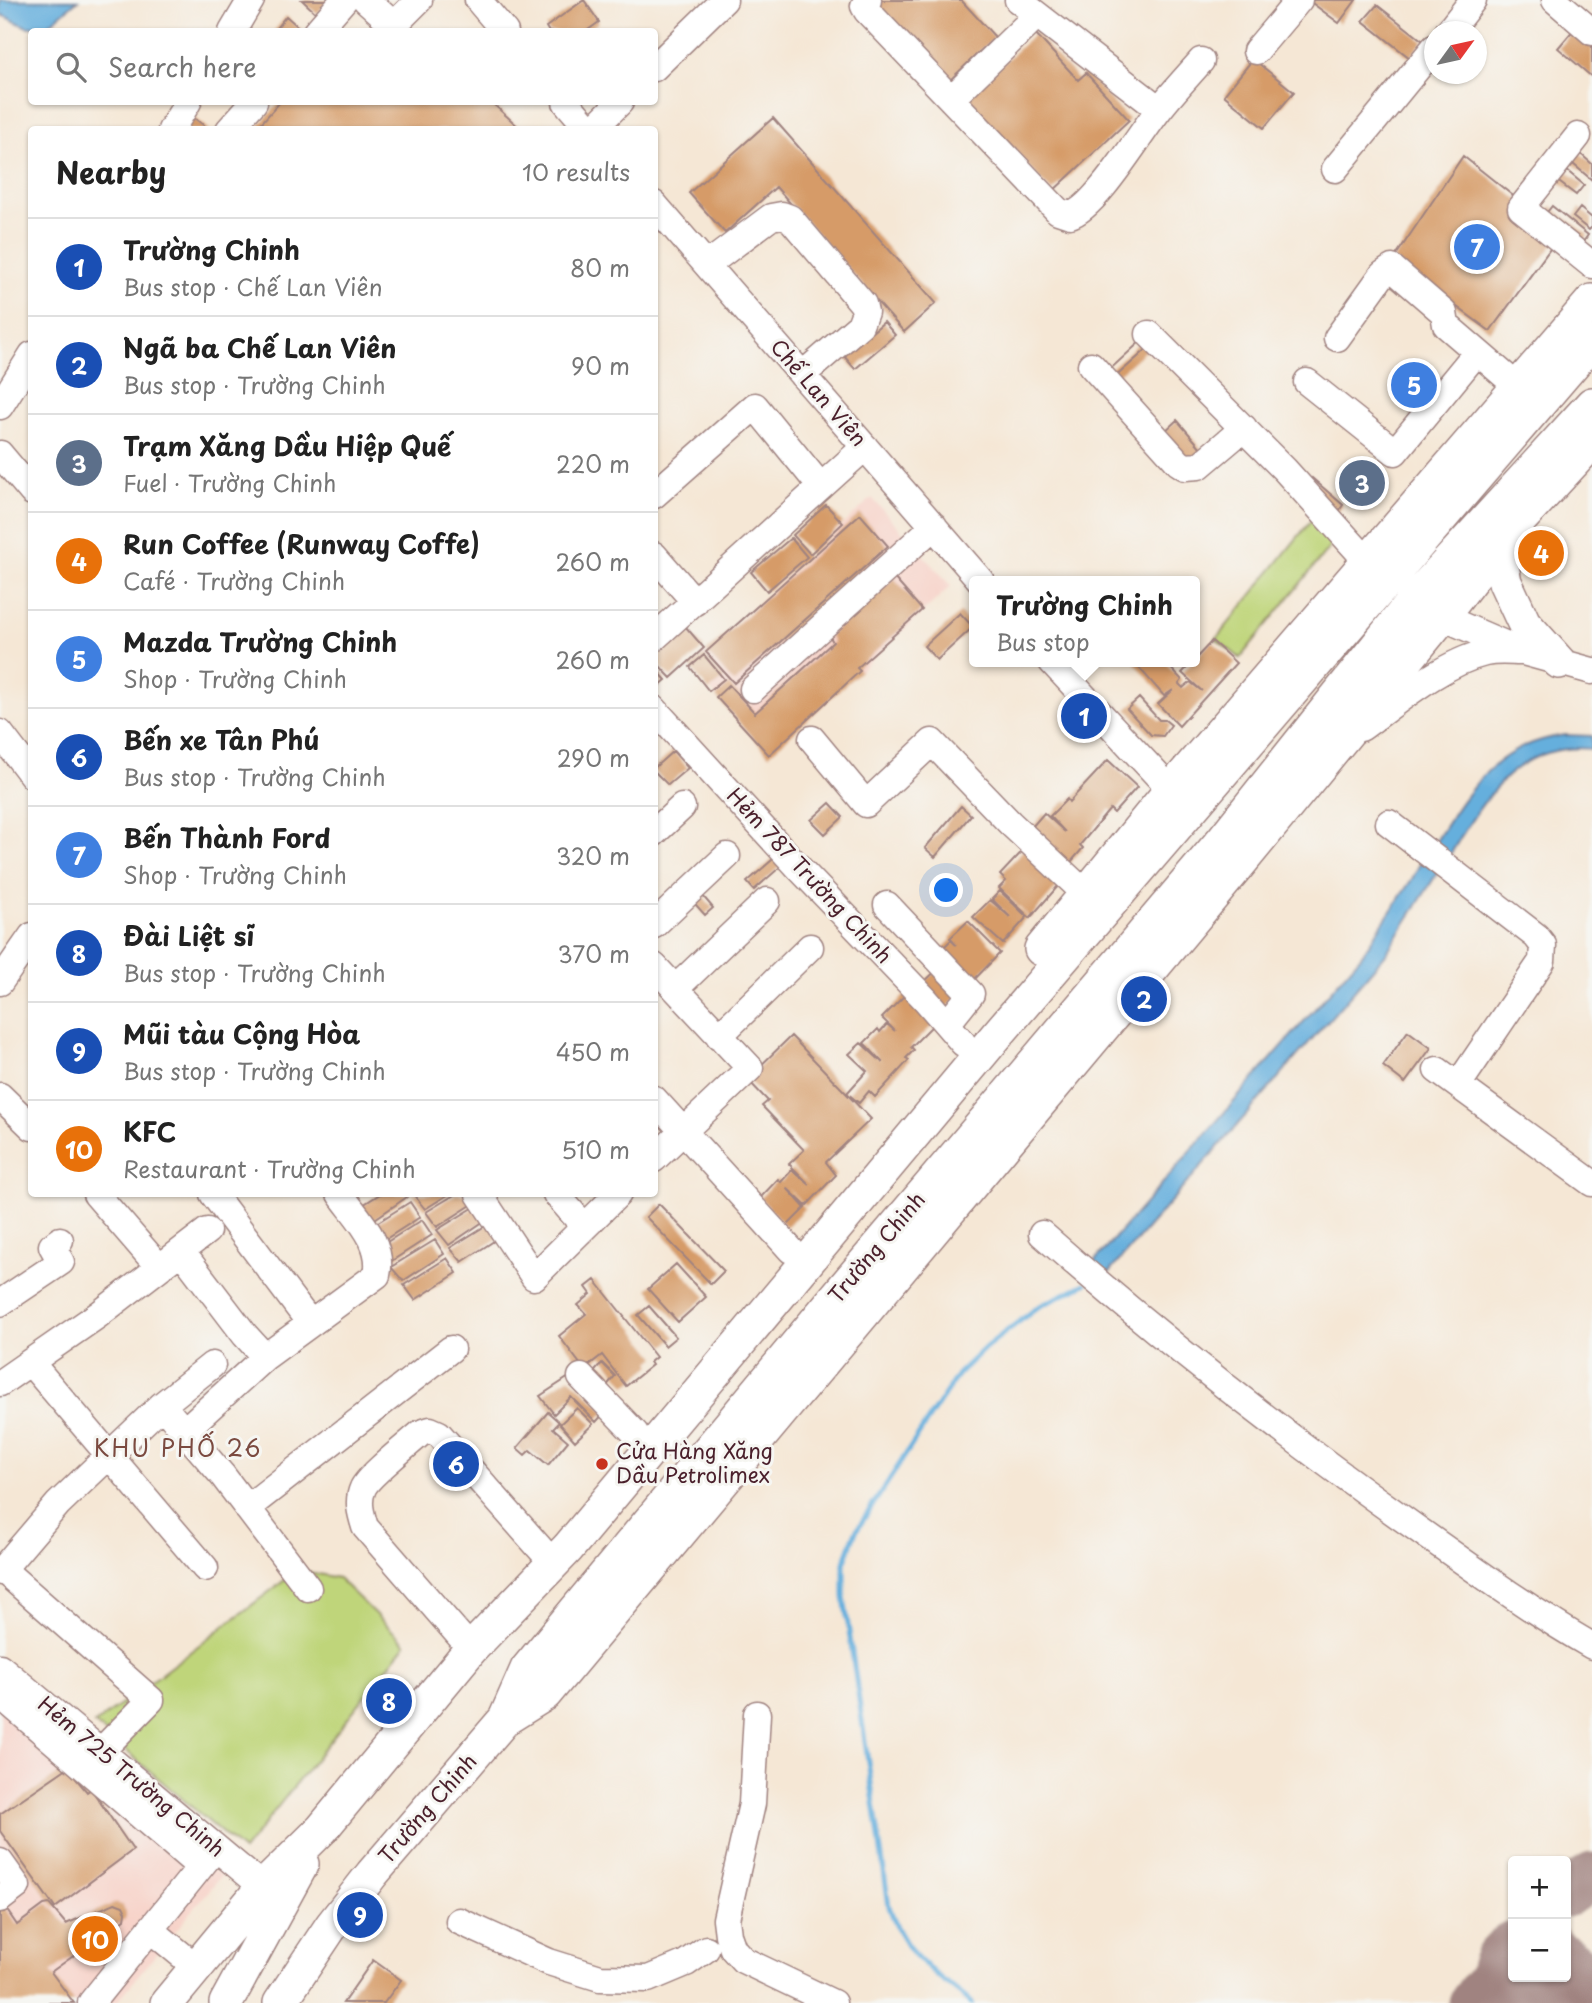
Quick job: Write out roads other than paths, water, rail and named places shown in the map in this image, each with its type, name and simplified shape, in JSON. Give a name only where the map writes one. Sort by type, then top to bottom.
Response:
[{"type":"main road","points":[[547,1557],[988,1046],[1379,570],[1518,387],[1592,301]]},
{"type":"main road","points":[[167,2003],[263,1887],[322,1829],[471,1649],[524,1595],[547,1557],[567,1512],[792,1250],[955,1033],[1086,894],[1171,790],[1379,570],[1415,549],[1592,342]]},
{"type":"main road","name":"Trường Chinh","points":[[280,2003],[332,1925],[364,1884],[505,1719],[527,1669],[1221,842],[1495,530],[1592,404]]},
{"type":"main road","name":"Trường Chinh","points":[[1495,530],[1592,442]]},
{"type":"main road","points":[[1495,530],[1505,582],[1524,623],[1559,662]]},
{"type":"main road","points":[[1379,570],[1429,607]]},
{"type":"main road","name":"Trường Chinh","points":[[505,1719],[545,1694],[1335,748],[1429,607]]},
{"type":"main road","points":[[757,1393],[807,1380]]},
{"type":"main road","points":[[226,2003],[322,1829]]},
{"type":"street","points":[[234,28],[251,0]]},
{"type":"street","points":[[320,28],[344,0]]},
{"type":"street","points":[[366,0],[394,25],[419,0]]},
{"type":"street","points":[[478,0],[502,28]]},
{"type":"street","points":[[658,64],[724,0]]},
{"type":"street","points":[[868,0],[864,6],[867,10],[1058,211],[1070,215],[1082,209],[1097,194],[1159,109],[1201,61]]},
{"type":"street","points":[[1256,51],[1300,0]]},
{"type":"street","points":[[1457,21],[1473,0]]},
{"type":"street","points":[[1555,0],[1592,32]]},
{"type":"street","points":[[951,99],[1028,7],[1159,109]]},
{"type":"street","points":[[1335,169],[1424,60]]},
{"type":"street","points":[[173,126],[186,105]]},
{"type":"street","points":[[233,126],[251,105]]},
{"type":"street","points":[[569,105],[587,126]]},
{"type":"street","points":[[595,126],[618,105]]},
{"type":"street","points":[[1578,136],[1521,208],[1592,265]]},
{"type":"street","name":"Chế Lan Viên","points":[[658,209],[977,576]]},
{"type":"street","points":[[707,265],[771,217],[782,215],[790,218],[863,304],[865,312],[860,325],[802,375]]},
{"type":"street","points":[[1337,338],[1383,274],[1392,268],[1444,313],[1446,325],[1518,387]]},
{"type":"street","points":[[1149,334],[1244,428],[1379,570]]},
{"type":"street","points":[[1307,382],[1395,452],[1477,352]]},
{"type":"street","points":[[0,406],[28,361]]},
{"type":"street","points":[[1091,365],[1185,467],[1199,466],[1244,428]]},
{"type":"street","points":[[658,491],[755,406],[821,487]]},
{"type":"street","points":[[658,634],[865,447]]},
{"type":"street","points":[[0,454],[28,487]]},
{"type":"street","points":[[753,689],[933,526]]},
{"type":"street","points":[[658,560],[695,602]]},
{"type":"street","points":[[1429,607],[1523,652],[1592,671]]},
{"type":"street","points":[[1335,748],[1424,683],[1461,662],[1487,652],[1523,652]]},
{"type":"street","points":[[1057,667],[1171,790]]},
{"type":"street","name":"Hẻm 787 Trường Chinh","points":[[658,713],[955,1033]]},
{"type":"street","points":[[0,733],[28,770]]},
{"type":"street","points":[[812,739],[866,804],[932,742],[1010,823],[1086,894]]},
{"type":"street","points":[[658,829],[682,807]]},
{"type":"street","points":[[1389,822],[1536,936],[1543,945],[1542,961],[1458,1085]]},
{"type":"street","points":[[658,921],[727,856]]},
{"type":"street","points":[[676,989],[767,901]]},
{"type":"street","points":[[887,905],[971,995],[955,1033]]},
{"type":"street","points":[[4,965],[28,940]]},
{"type":"street","points":[[719,1036],[810,947]]},
{"type":"street","points":[[658,970],[750,1068],[658,1156]]},
{"type":"street","points":[[1437,1070],[1592,1183]]},
{"type":"street","points":[[0,1096],[28,1123]]},
{"type":"street","points":[[658,1104],[792,1250]]},
{"type":"street","points":[[99,1197],[159,1268]]},
{"type":"street","points":[[215,1197],[310,1323]]},
{"type":"street","points":[[481,1197],[534,1277],[615,1197]]},
{"type":"street","points":[[559,1197],[584,1226]]},
{"type":"street","points":[[184,1431],[265,1357],[377,1275],[380,1260],[375,1243],[352,1198]]},
{"type":"street","points":[[0,1383],[98,1315],[206,1231]]},
{"type":"street","points":[[1042,1234],[1263,1416],[1348,1480],[1552,1623],[1592,1646]]},
{"type":"street","points":[[0,1303],[61,1262],[52,1246],[60,1240]]},
{"type":"street","points":[[181,1251],[265,1357]]},
{"type":"street","points":[[247,1508],[451,1349]]},
{"type":"street","points":[[30,1362],[205,1568]]},
{"type":"street","points":[[100,1752],[151,1700],[1,1570],[58,1504],[108,1455],[162,1405],[212,1365]]},
{"type":"street","points":[[581,1377],[635,1433]]},
{"type":"street","points":[[162,1405],[247,1508],[308,1588]]},
{"type":"street","points":[[471,1649],[365,1527],[360,1500],[363,1485],[421,1433],[430,1430],[439,1434],[547,1557]]},
{"type":"street","name":"Hẻm 725 Trường Chinh","points":[[0,1667],[100,1752],[208,1857],[263,1887]]},
{"type":"street","points":[[0,1695],[208,1857],[91,2003]]},
{"type":"street","points":[[757,1714],[752,1804],[744,1847],[728,1903],[728,1935],[733,1949],[743,1960],[833,2003]]},
{"type":"street","points":[[0,1862],[17,1886],[0,1899]]},
{"type":"street","points":[[459,1921],[549,1962],[600,1979],[648,1979],[686,1963],[706,1949]]},
{"type":"street","points":[[150,1929],[196,1967]]},
{"type":"water","points":[[0,0],[78,0],[47,26],[27,27],[0,14]]},
{"type":"water","points":[[1566,735],[1592,736],[1592,749],[1565,749],[1542,755],[1522,765],[1504,779],[1489,796],[1448,858],[1433,846],[1471,789],[1486,773],[1520,748]]},
{"type":"water","points":[[1422,860],[1438,872],[1385,955],[1106,1276],[1092,1264],[1361,956]]},
{"type":"waterway","points":[[972,2003],[933,1972],[912,1951],[895,1923],[889,1906],[844,1597],[844,1563],[856,1531],[958,1374],[986,1347],[1038,1307],[1085,1284]]},
{"type":"place","name":"Bến Thành Ford","points":[[1477,247]]},
{"type":"place","name":"Mazda Trường Chinh","points":[[1414,385]]},
{"type":"place","name":"Trạm Xăng Dầu Hiệp Quế","points":[[1362,483]]},
{"type":"place","name":"Run Coffee (Runway Coffe)","points":[[1541,553]]},
{"type":"place","name":"Trường Chinh","points":[[1084,716]]},
{"type":"place","name":"Ngã ba Chế Lan Viên","points":[[1144,999]]},
{"type":"place","name":"Bến xe Tân Phú","points":[[456,1464]]},
{"type":"place","name":"Cửa Hàng Xăng Dầu Petrolimex","points":[[602,1464]]},
{"type":"place","name":"Đài Liệt sĩ","points":[[389,1701]]},
{"type":"place","name":"Mũi tàu Cộng Hòa","points":[[360,1915]]},
{"type":"place","name":"KFC","points":[[95,1939]]},
{"type":"district","name":"KHU PHỐ 26","points":[[178,1449]]}]
